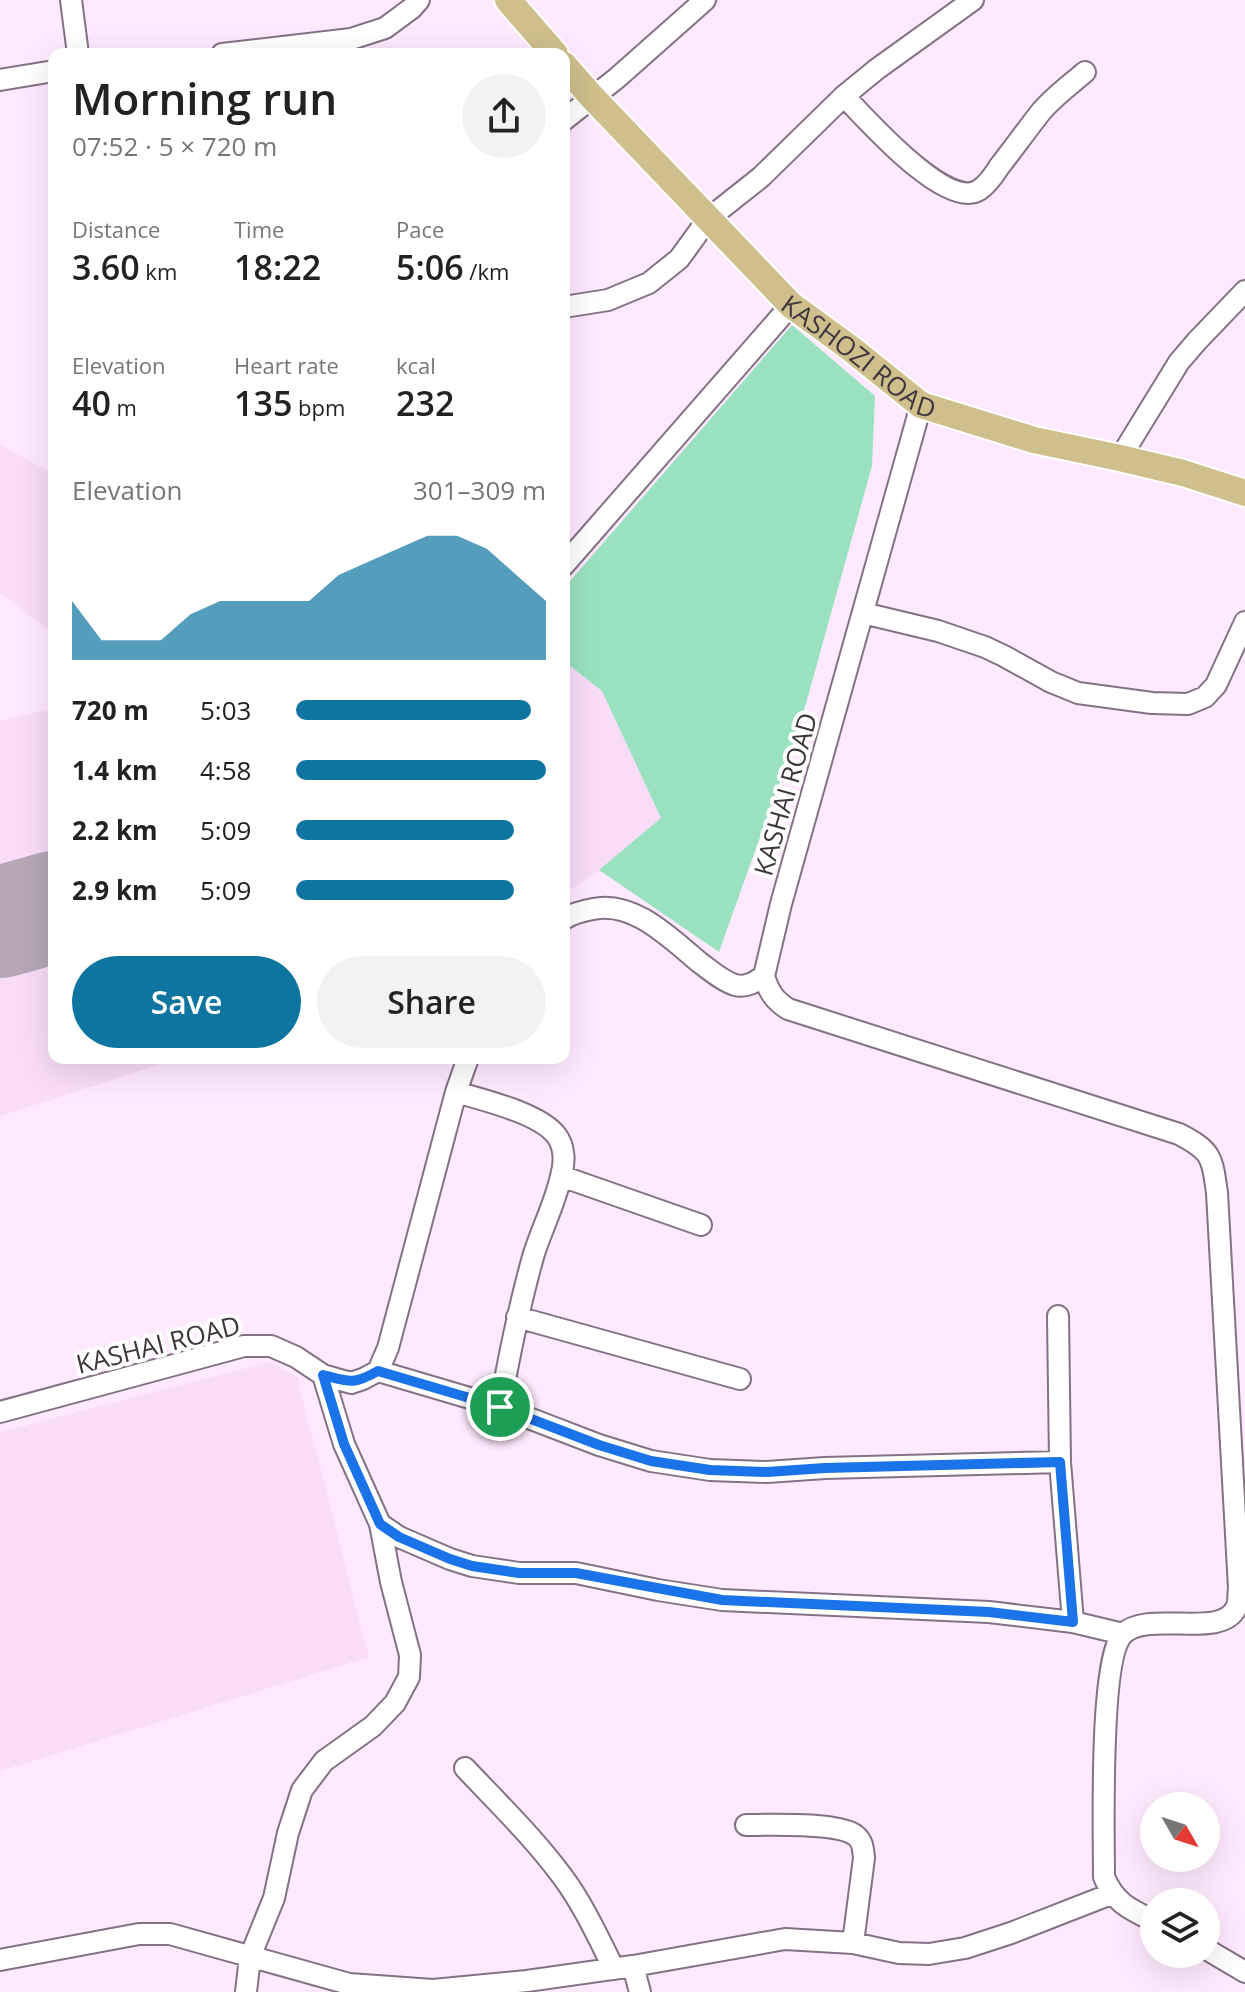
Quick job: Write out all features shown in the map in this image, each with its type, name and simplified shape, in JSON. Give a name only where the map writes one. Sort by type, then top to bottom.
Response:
[{"type":"main road","points":[[508,0],[550,48]]},
{"type":"main road","name":"KASHOZI ROAD","points":[[570,72],[791,305],[921,405],[1034,440],[1183,473],[1245,493]]},
{"type":"street","points":[[71,0],[77,48]]},
{"type":"street","points":[[274,48],[351,39],[385,28],[419,0]]},
{"type":"street","points":[[570,115],[705,0]]},
{"type":"street","points":[[570,306],[608,300],[649,283],[679,259],[708,219],[761,177],[844,96],[973,0]]},
{"type":"street","points":[[0,80],[48,72]]},
{"type":"street","points":[[844,96],[918,169],[962,192],[974,193],[982,189],[1042,110],[1085,72]]},
{"type":"street","points":[[1120,458],[1179,362],[1245,291]]},
{"type":"street","points":[[570,558],[791,305]]},
{"type":"street","name":"KASHAI ROAD","points":[[764,976],[781,904],[921,405]]},
{"type":"street","points":[[863,613],[938,631],[985,647],[1078,693],[1188,704],[1205,697],[1216,685],[1245,622]]},
{"type":"street","points":[[570,914],[605,906],[634,914],[661,931],[716,975],[737,986],[749,985],[764,976],[775,1001],[788,1009],[1179,1134],[1201,1146],[1213,1163],[1239,1588],[1236,1619],[1140,1625],[1123,1634],[1114,1651],[1105,1728],[1104,1877],[1111,1894],[1140,1915]]},
{"type":"street","points":[[466,1064],[388,1348],[378,1371],[500,1407],[599,1445],[651,1461],[710,1470],[767,1472],[1060,1462]]},
{"type":"street","points":[[456,1092],[535,1118],[558,1137],[564,1155],[561,1176],[534,1254],[517,1317],[500,1407]]},
{"type":"street","points":[[561,1176],[701,1225]]},
{"type":"street","points":[[1058,1316],[1060,1462],[1073,1622]]},
{"type":"street","points":[[517,1317],[740,1379]]},
{"type":"street","points":[[1224,1320],[1245,1320]]},
{"type":"street","name":"KASHAI ROAD","points":[[0,1412],[244,1346],[271,1346],[296,1357],[323,1375],[351,1383],[378,1371]]},
{"type":"street","points":[[246,1992],[250,1957],[274,1898],[288,1833],[302,1790],[324,1761],[373,1726],[395,1703],[409,1677],[410,1655],[380,1524],[344,1444],[323,1375]]},
{"type":"street","points":[[380,1524],[399,1537],[450,1559],[472,1566],[519,1573],[576,1573],[722,1600],[989,1612],[1073,1622],[1123,1634]]},
{"type":"street","points":[[465,1768],[562,1876],[640,1992]]},
{"type":"street","points":[[746,1825],[802,1825],[843,1830],[857,1836],[863,1845],[864,1858],[853,1943]]},
{"type":"street","points":[[0,1960],[139,1934],[170,1934],[349,1984],[433,1990],[624,1967],[785,1939],[853,1943],[899,1953],[929,1954],[965,1948],[1111,1894]]},
{"type":"street","points":[[1220,1957],[1245,1972]]},
{"type":"shaded area","points":[[0,445],[48,471],[48,629],[0,593]]},
{"type":"shaded area","points":[[570,666],[602,691],[661,818],[570,890]]},
{"type":"shaded area","points":[[48,709],[48,1064],[161,1064],[0,1116],[0,721]]},
{"type":"shaded area","points":[[269,1362],[297,1377],[369,1657],[0,1771],[0,1432]]},
{"type":"green space","points":[[792,325],[875,396],[872,466],[800,725],[719,952],[599,870],[661,818],[602,691],[570,666],[570,581]]},
{"type":"runway","points":[[0,922],[48,909]]},
{"type":"route","points":[[378,1371],[500,1407],[599,1445],[651,1461],[710,1470],[767,1472],[1060,1462],[1073,1622],[989,1612],[722,1600],[576,1573],[519,1573],[472,1566],[450,1559],[399,1537],[380,1524],[344,1444],[323,1375],[351,1383],[378,1371]]}]
